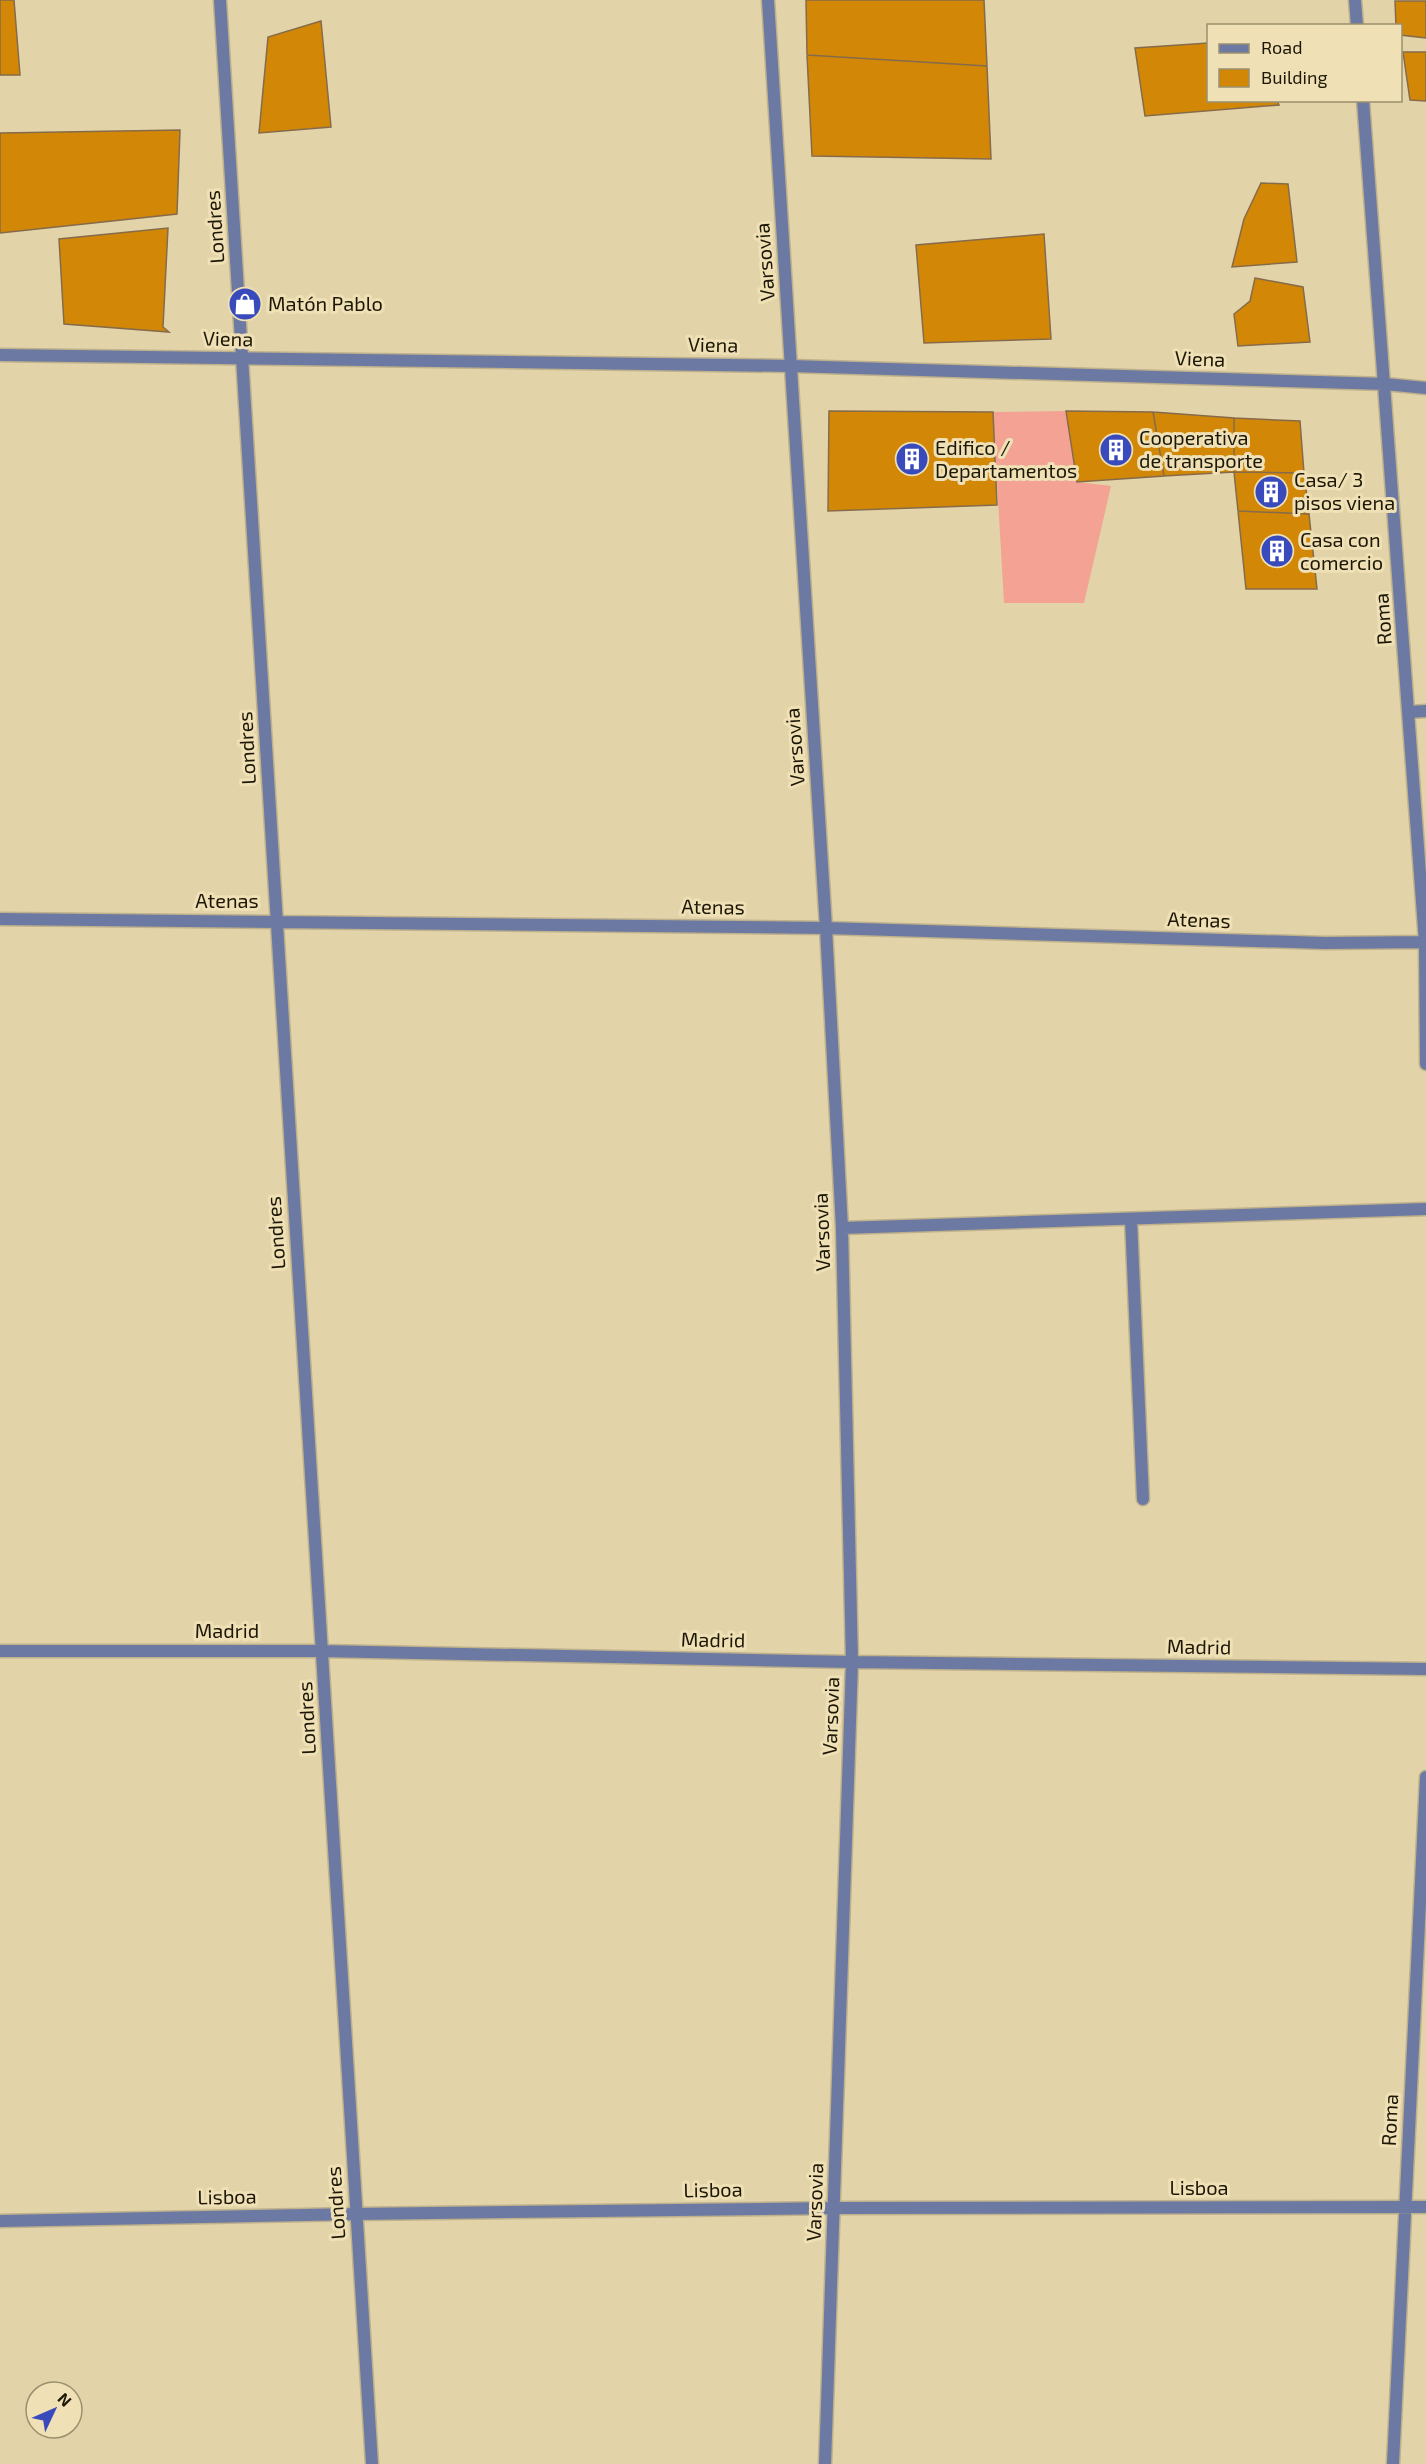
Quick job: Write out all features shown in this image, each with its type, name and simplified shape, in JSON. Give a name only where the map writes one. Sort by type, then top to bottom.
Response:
[{"type":"street","name":"Londres","points":[[220,0],[244,359],[276,921],[372,2464]]},
{"type":"street","name":"Varsovia","points":[[768,0],[826,928],[842,1228],[852,1662],[825,2464]]},
{"type":"street","points":[[1355,0],[1357,24]]},
{"type":"street","name":"Roma","points":[[1363,102],[1425,942],[1426,1064]]},
{"type":"street","name":"Viena","points":[[0,355],[791,366],[1385,384],[1426,388]]},
{"type":"street","points":[[1409,712],[1426,711]]},
{"type":"street","name":"Atenas","points":[[0,919],[826,928],[1325,943],[1425,942]]},
{"type":"street","points":[[842,1228],[1426,1209]]},
{"type":"street","points":[[1131,1219],[1143,1499]]},
{"type":"street","name":"Madrid","points":[[0,1651],[322,1651],[852,1662],[1426,1669]]},
{"type":"street","name":"Roma","points":[[1393,2464],[1426,1777]]},
{"type":"street","name":"Lisboa","points":[[0,2221],[834,2208],[1426,2207]]},
{"type":"shaded area","points":[[1066,411],[1077,482],[1111,486],[1084,603],[1004,603],[993,412]]},
{"type":"building","points":[[0,0],[14,0],[20,75],[0,75]]},
{"type":"building","points":[[806,0],[984,0],[987,66],[807,55]]},
{"type":"building","points":[[1395,1],[1426,1],[1426,38],[1402,35],[1402,24],[1396,24]]},
{"type":"building","points":[[321,21],[331,127],[259,133],[268,37]]},
{"type":"building","points":[[1207,43],[1207,102],[1278,102],[1279,105],[1145,116],[1135,48]]},
{"type":"building","points":[[1403,52],[1426,52],[1426,101],[1410,100]]},
{"type":"building","points":[[807,55],[987,66],[991,159],[812,156]]},
{"type":"building","points":[[180,130],[177,214],[0,233],[0,133]]},
{"type":"building","points":[[1261,183],[1288,184],[1297,262],[1232,267],[1244,219]]},
{"type":"building","points":[[168,228],[163,327],[169,332],[64,324],[59,239]]},
{"type":"building","points":[[1044,234],[1051,339],[924,343],[916,245]]},
{"type":"building","points":[[1255,278],[1303,287],[1310,342],[1238,346],[1234,314],[1250,301]]},
{"type":"building","name":"Edifico / Departamentos","points":[[829,411],[993,412],[997,505],[828,511]]},
{"type":"building","name":"Cooperativa de transporte","points":[[1066,411],[1153,412],[1164,476],[1077,482]]},
{"type":"building","points":[[1153,412],[1234,418],[1234,472],[1164,476]]},
{"type":"building","points":[[1234,418],[1300,421],[1304,473],[1234,472]]},
{"type":"building","name":"Casa/ 3 pisos viena","points":[[1234,472],[1304,473],[1309,514],[1238,511]]},
{"type":"building","name":"Casa con comercio","points":[[1238,511],[1309,514],[1317,589],[1246,589]]},
{"type":"place","name":"Matón Pablo","points":[[245,304]]},
{"type":"place","name":"Cooperativa de transporte","points":[[1116,450]]},
{"type":"place","name":"Edifico / Departamentos","points":[[912,459]]},
{"type":"place","name":"Casa/ 3 pisos viena","points":[[1271,492]]},
{"type":"place","name":"Casa con comercio","points":[[1277,551]]}]
